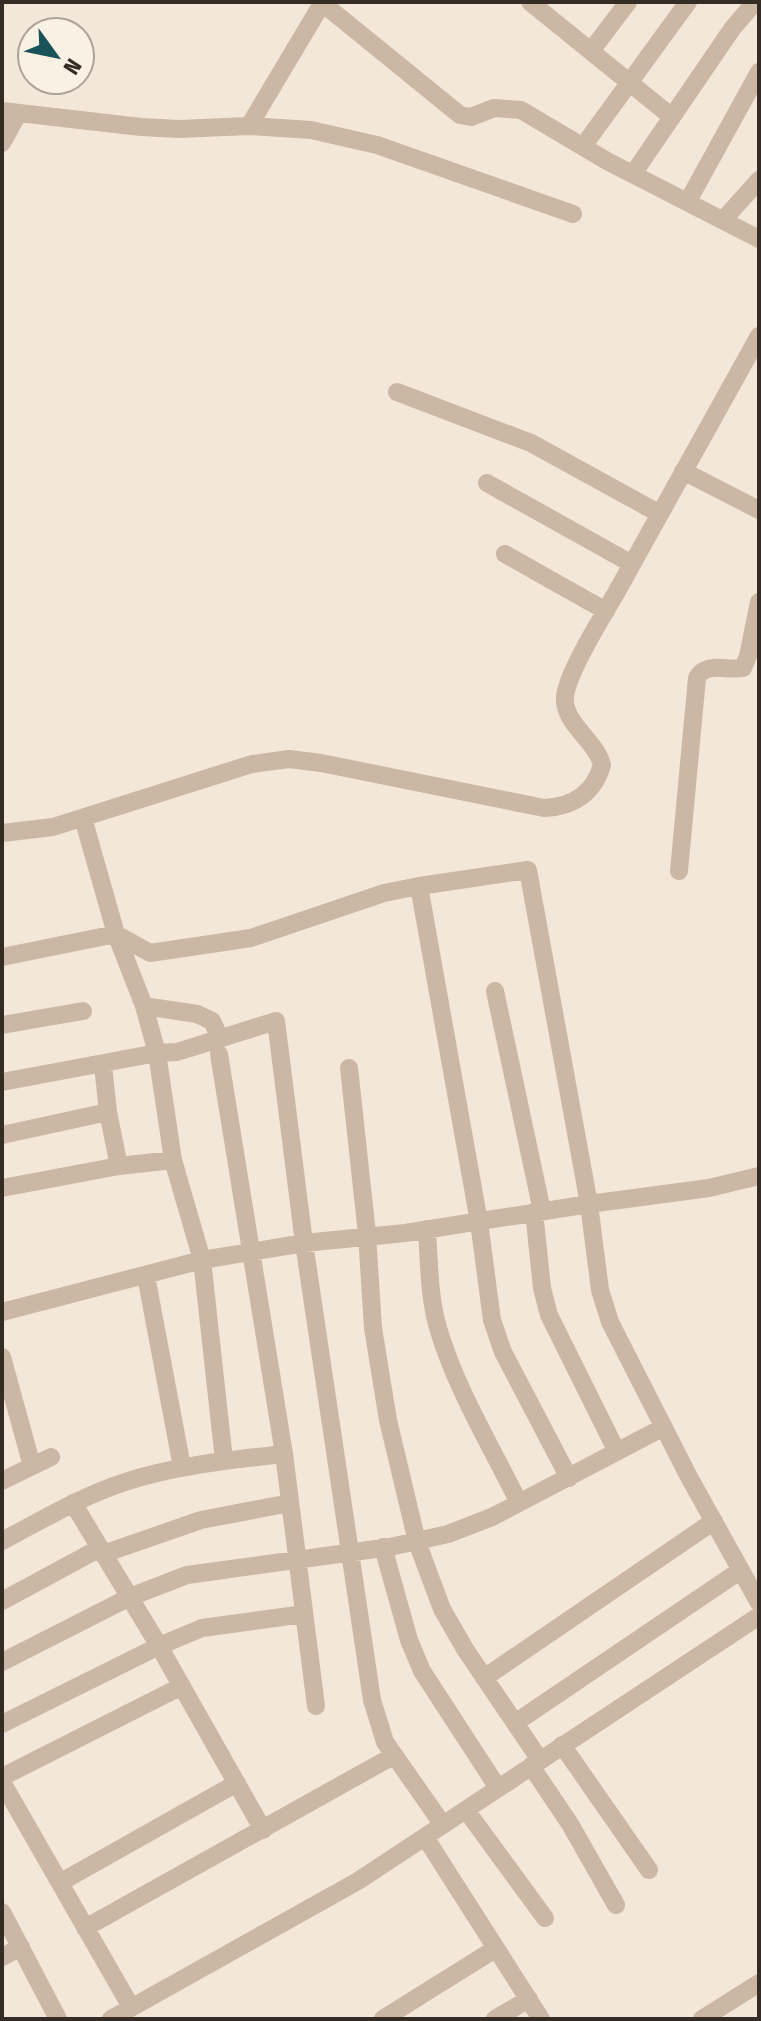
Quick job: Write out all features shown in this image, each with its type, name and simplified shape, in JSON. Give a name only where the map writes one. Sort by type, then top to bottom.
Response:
[{"type":"street","points":[[249,126],[322,2],[460,115],[471,117],[494,108],[521,110],[633,174],[759,239]]},
{"type":"street","points":[[591,51],[628,2]]},
{"type":"street","points":[[584,145],[688,2]]},
{"type":"street","points":[[633,174],[732,29],[755,2]]},
{"type":"street","points":[[541,5],[591,51],[672,117]]},
{"type":"street","points":[[688,201],[759,72]]},
{"type":"street","points":[[2,143],[10,113],[141,127],[249,126],[311,130],[377,145],[573,214]]},
{"type":"street","points":[[724,219],[759,180]]},
{"type":"street","points":[[2,833],[53,827],[252,764],[289,759],[544,808],[561,808],[587,793],[600,774],[602,765],[599,753],[567,712],[567,685],[759,336]]},
{"type":"street","points":[[397,392],[531,443],[660,514]]},
{"type":"street","points":[[683,471],[759,510]]},
{"type":"street","points":[[487,483],[632,564]]},
{"type":"street","points":[[505,554],[606,611]]},
{"type":"street","points":[[679,871],[697,678],[708,667],[743,668],[759,602]]},
{"type":"street","points":[[83,818],[116,934],[144,1006],[157,1053],[173,1160],[202,1260],[224,1460]]},
{"type":"street","points":[[2,957],[116,934],[150,953],[251,938],[384,893],[528,870],[589,1204],[600,1290],[607,1312],[664,1427],[759,1603]]},
{"type":"street","points":[[419,886],[479,1222],[486,1288],[499,1341],[569,1478]]},
{"type":"street","points":[[495,991],[538,1212],[542,1288],[549,1315],[617,1452]]},
{"type":"street","points":[[144,1006],[197,1014],[212,1021],[220,1046],[284,1454],[316,1706]]},
{"type":"street","points":[[2,1025],[83,1011]]},
{"type":"street","points":[[2,1082],[157,1053],[220,1046],[276,1021],[304,1243],[376,1719],[393,1756],[443,1825]]},
{"type":"street","points":[[103,1065],[108,1112],[119,1166]]},
{"type":"street","points":[[349,1068],[367,1234],[373,1328],[388,1420],[417,1542],[442,1609],[515,1723],[616,1905]]},
{"type":"street","points":[[2,1135],[108,1112]]},
{"type":"street","points":[[2,1188],[119,1166],[173,1160]]},
{"type":"street","points":[[2,1312],[202,1260],[367,1234],[427,1229],[709,1188],[759,1176]]},
{"type":"street","points":[[427,1229],[430,1282],[437,1326],[451,1365],[519,1503]]},
{"type":"street","points":[[146,1276],[182,1467]]},
{"type":"street","points":[[2,1357],[32,1466]]},
{"type":"street","points":[[2,1662],[130,1597],[187,1575],[417,1542],[462,1529],[569,1478],[664,1427]]},
{"type":"street","points":[[2,1541],[73,1503],[125,1482],[182,1467],[284,1454]]},
{"type":"street","points":[[2,1481],[51,1457]]},
{"type":"street","points":[[73,1503],[159,1646],[263,1830]]},
{"type":"street","points":[[2,1601],[102,1551],[201,1520],[290,1503]]},
{"type":"street","points":[[484,1678],[714,1521]]},
{"type":"street","points":[[383,1547],[409,1640],[422,1671],[498,1788]]},
{"type":"street","points":[[515,1723],[741,1570]]},
{"type":"street","points":[[2,1724],[202,1628],[304,1614]]},
{"type":"street","points":[[111,2019],[287,1923],[425,1837],[759,1616]]},
{"type":"street","points":[[131,2007],[2,1779],[182,1686]]},
{"type":"street","points":[[562,1745],[649,1870]]},
{"type":"street","points":[[85,1928],[393,1756]]},
{"type":"street","points":[[61,1882],[237,1783]]},
{"type":"street","points":[[466,1810],[545,1918]]},
{"type":"street","points":[[425,1837],[541,2019]]},
{"type":"street","points":[[2,1912],[58,2019]]},
{"type":"street","points":[[2,1957],[21,1947]]},
{"type":"street","points":[[383,2019],[495,1949]]},
{"type":"street","points":[[702,2019],[759,1983]]},
{"type":"street","points":[[495,2019],[529,1999]]}]
